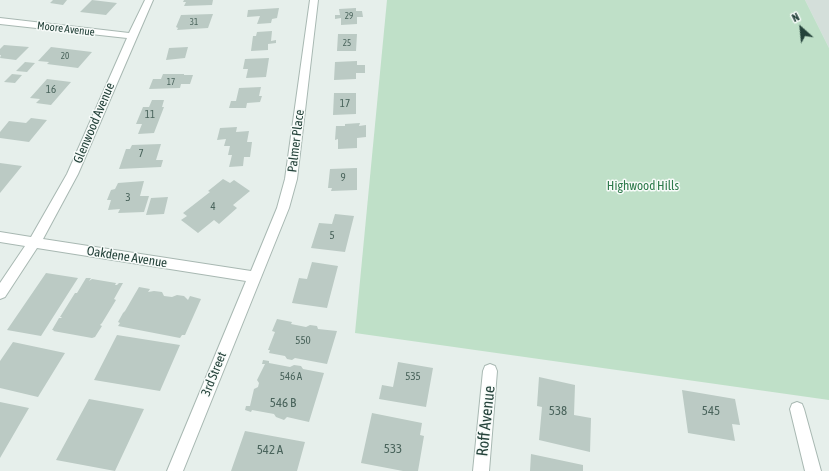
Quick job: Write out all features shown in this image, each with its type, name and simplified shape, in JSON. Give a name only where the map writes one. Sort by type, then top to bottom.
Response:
[{"type":"street","name":"Glenwood Avenue","points":[[0,293],[34,243],[60,199],[131,36],[149,0]]},
{"type":"street","name":"Palmer Place","points":[[254,277],[283,208],[291,179],[314,0]]},
{"type":"street","name":"Moore Avenue","points":[[0,21],[131,36]]},
{"type":"street","name":"Oakdene Avenue","points":[[0,237],[254,277]]},
{"type":"street","name":"3rd Street","points":[[174,471],[254,277]]},
{"type":"street","name":"Roff Avenue","points":[[481,471],[490,371]]},
{"type":"street","points":[[797,409],[813,471]]},
{"type":"shaded area","points":[[805,0],[829,0],[829,48]]},
{"type":"green space","name":"Highwood Hills","points":[[387,0],[805,0],[829,48],[829,400],[355,333]]},
{"type":"building","points":[[53,0],[67,0],[63,5],[50,3]]},
{"type":"building","points":[[92,0],[117,3],[106,15],[80,12]]},
{"type":"building","points":[[184,0],[213,0],[212,5],[184,6],[186,2],[183,2]]},
{"type":"building","points":[[279,8],[277,18],[272,19],[271,23],[257,24],[260,16],[247,17],[248,10]]},
{"type":"building","points":[[356,8],[356,11],[362,11],[363,17],[357,17],[357,24],[341,25],[341,18],[335,19],[335,15],[340,15],[339,9]]},
{"type":"building","points":[[213,14],[208,28],[177,30],[178,28],[176,27],[181,15]]},
{"type":"building","points":[[272,31],[271,41],[276,40],[276,43],[268,44],[268,50],[251,51],[253,36],[256,36],[257,32]]},
{"type":"building","points":[[338,34],[357,34],[356,51],[337,51]]},
{"type":"building","points":[[4,45],[29,47],[16,60],[0,58],[0,49]]},
{"type":"building","points":[[51,47],[92,52],[78,68],[47,64],[49,62],[38,61]]},
{"type":"building","points":[[188,47],[185,58],[166,60],[169,48]]},
{"type":"building","points":[[269,58],[266,77],[246,78],[248,69],[243,69],[245,59]]},
{"type":"building","points":[[357,61],[357,65],[365,65],[365,73],[356,73],[356,79],[334,80],[335,62]]},
{"type":"building","points":[[25,62],[35,63],[27,72],[16,71]]},
{"type":"building","points":[[12,74],[22,75],[15,83],[4,82]]},
{"type":"building","points":[[163,74],[193,75],[190,84],[181,84],[180,88],[149,89],[153,79],[161,79]]},
{"type":"building","points":[[47,79],[71,82],[51,105],[36,103],[40,99],[30,98]]},
{"type":"building","points":[[261,87],[259,96],[262,96],[260,102],[247,103],[246,108],[229,108],[231,101],[236,101],[239,88]]},
{"type":"building","points":[[334,93],[356,93],[356,114],[333,115]]},
{"type":"building","points":[[152,100],[164,100],[162,107],[164,107],[154,133],[138,134],[142,124],[136,124],[143,107],[149,107]]},
{"type":"building","points":[[31,118],[47,120],[29,142],[0,138],[0,132],[9,121],[26,123]]},
{"type":"building","points":[[360,123],[359,126],[366,125],[366,137],[357,138],[357,148],[338,149],[338,139],[335,140],[336,126]]},
{"type":"building","points":[[237,127],[236,132],[249,131],[247,142],[252,142],[250,157],[244,157],[243,166],[229,167],[232,155],[228,155],[230,146],[224,146],[226,139],[217,140],[220,128]]},
{"type":"building","points":[[161,144],[156,160],[163,160],[161,167],[119,169],[126,149],[130,149],[132,145]]},
{"type":"building","points":[[0,163],[22,166],[0,193]]},
{"type":"building","points":[[357,168],[357,190],[331,191],[332,188],[328,188],[330,169]]},
{"type":"building","points":[[223,179],[230,183],[234,180],[250,191],[233,205],[237,208],[219,224],[214,220],[198,233],[181,220],[187,216],[183,213],[210,192],[208,191]]},
{"type":"building","points":[[144,181],[140,196],[149,196],[144,212],[118,213],[120,209],[108,210],[111,200],[107,200],[111,190],[115,189],[118,183]]},
{"type":"building","points":[[168,197],[164,214],[146,215],[151,198]]},
{"type":"building","points":[[335,214],[354,216],[345,252],[311,248],[319,223],[332,224]]},
{"type":"building","points":[[312,262],[338,266],[327,308],[292,303],[299,278],[307,279]]},
{"type":"building","points":[[46,273],[78,278],[41,336],[7,330]]},
{"type":"building","points":[[86,278],[91,278],[89,281],[92,279],[116,283],[115,285],[123,283],[114,299],[116,300],[100,325],[102,326],[95,337],[92,338],[53,331],[54,330],[52,330],[59,318],[62,317],[60,317]]},
{"type":"building","points":[[139,287],[150,289],[148,292],[162,292],[164,296],[184,296],[188,300],[190,296],[201,299],[185,335],[182,335],[180,338],[118,326],[120,323],[118,322]]},
{"type":"building","points":[[277,319],[306,327],[310,325],[317,326],[318,329],[337,331],[327,364],[295,358],[292,360],[287,359],[285,356],[269,353],[270,350],[268,350],[275,332],[272,331]]},
{"type":"building","points":[[117,335],[180,345],[160,391],[94,380]]},
{"type":"building","points":[[13,342],[65,353],[38,397],[0,388],[0,361]]},
{"type":"building","points":[[263,360],[269,361],[269,363],[290,367],[294,365],[301,366],[303,369],[324,373],[309,422],[287,417],[284,420],[276,417],[274,414],[245,410],[246,406],[250,406],[254,389],[258,387],[259,383],[257,380],[265,364],[262,364]]},
{"type":"building","points":[[398,362],[433,368],[426,407],[379,399],[382,385],[393,387]]},
{"type":"building","points":[[539,377],[575,385],[574,415],[591,418],[590,452],[539,440],[542,407],[537,406]]},
{"type":"building","points":[[682,390],[735,399],[740,425],[732,424],[735,441],[688,433]]},
{"type":"building","points":[[89,399],[144,409],[115,471],[56,460]]},
{"type":"building","points":[[0,402],[29,408],[0,458]]},
{"type":"building","points":[[372,413],[422,423],[420,435],[424,436],[418,471],[403,471],[361,463]]},
{"type":"building","points":[[245,431],[305,442],[297,471],[231,471]]},
{"type":"building","points":[[531,454],[583,465],[583,471],[530,471]]}]
